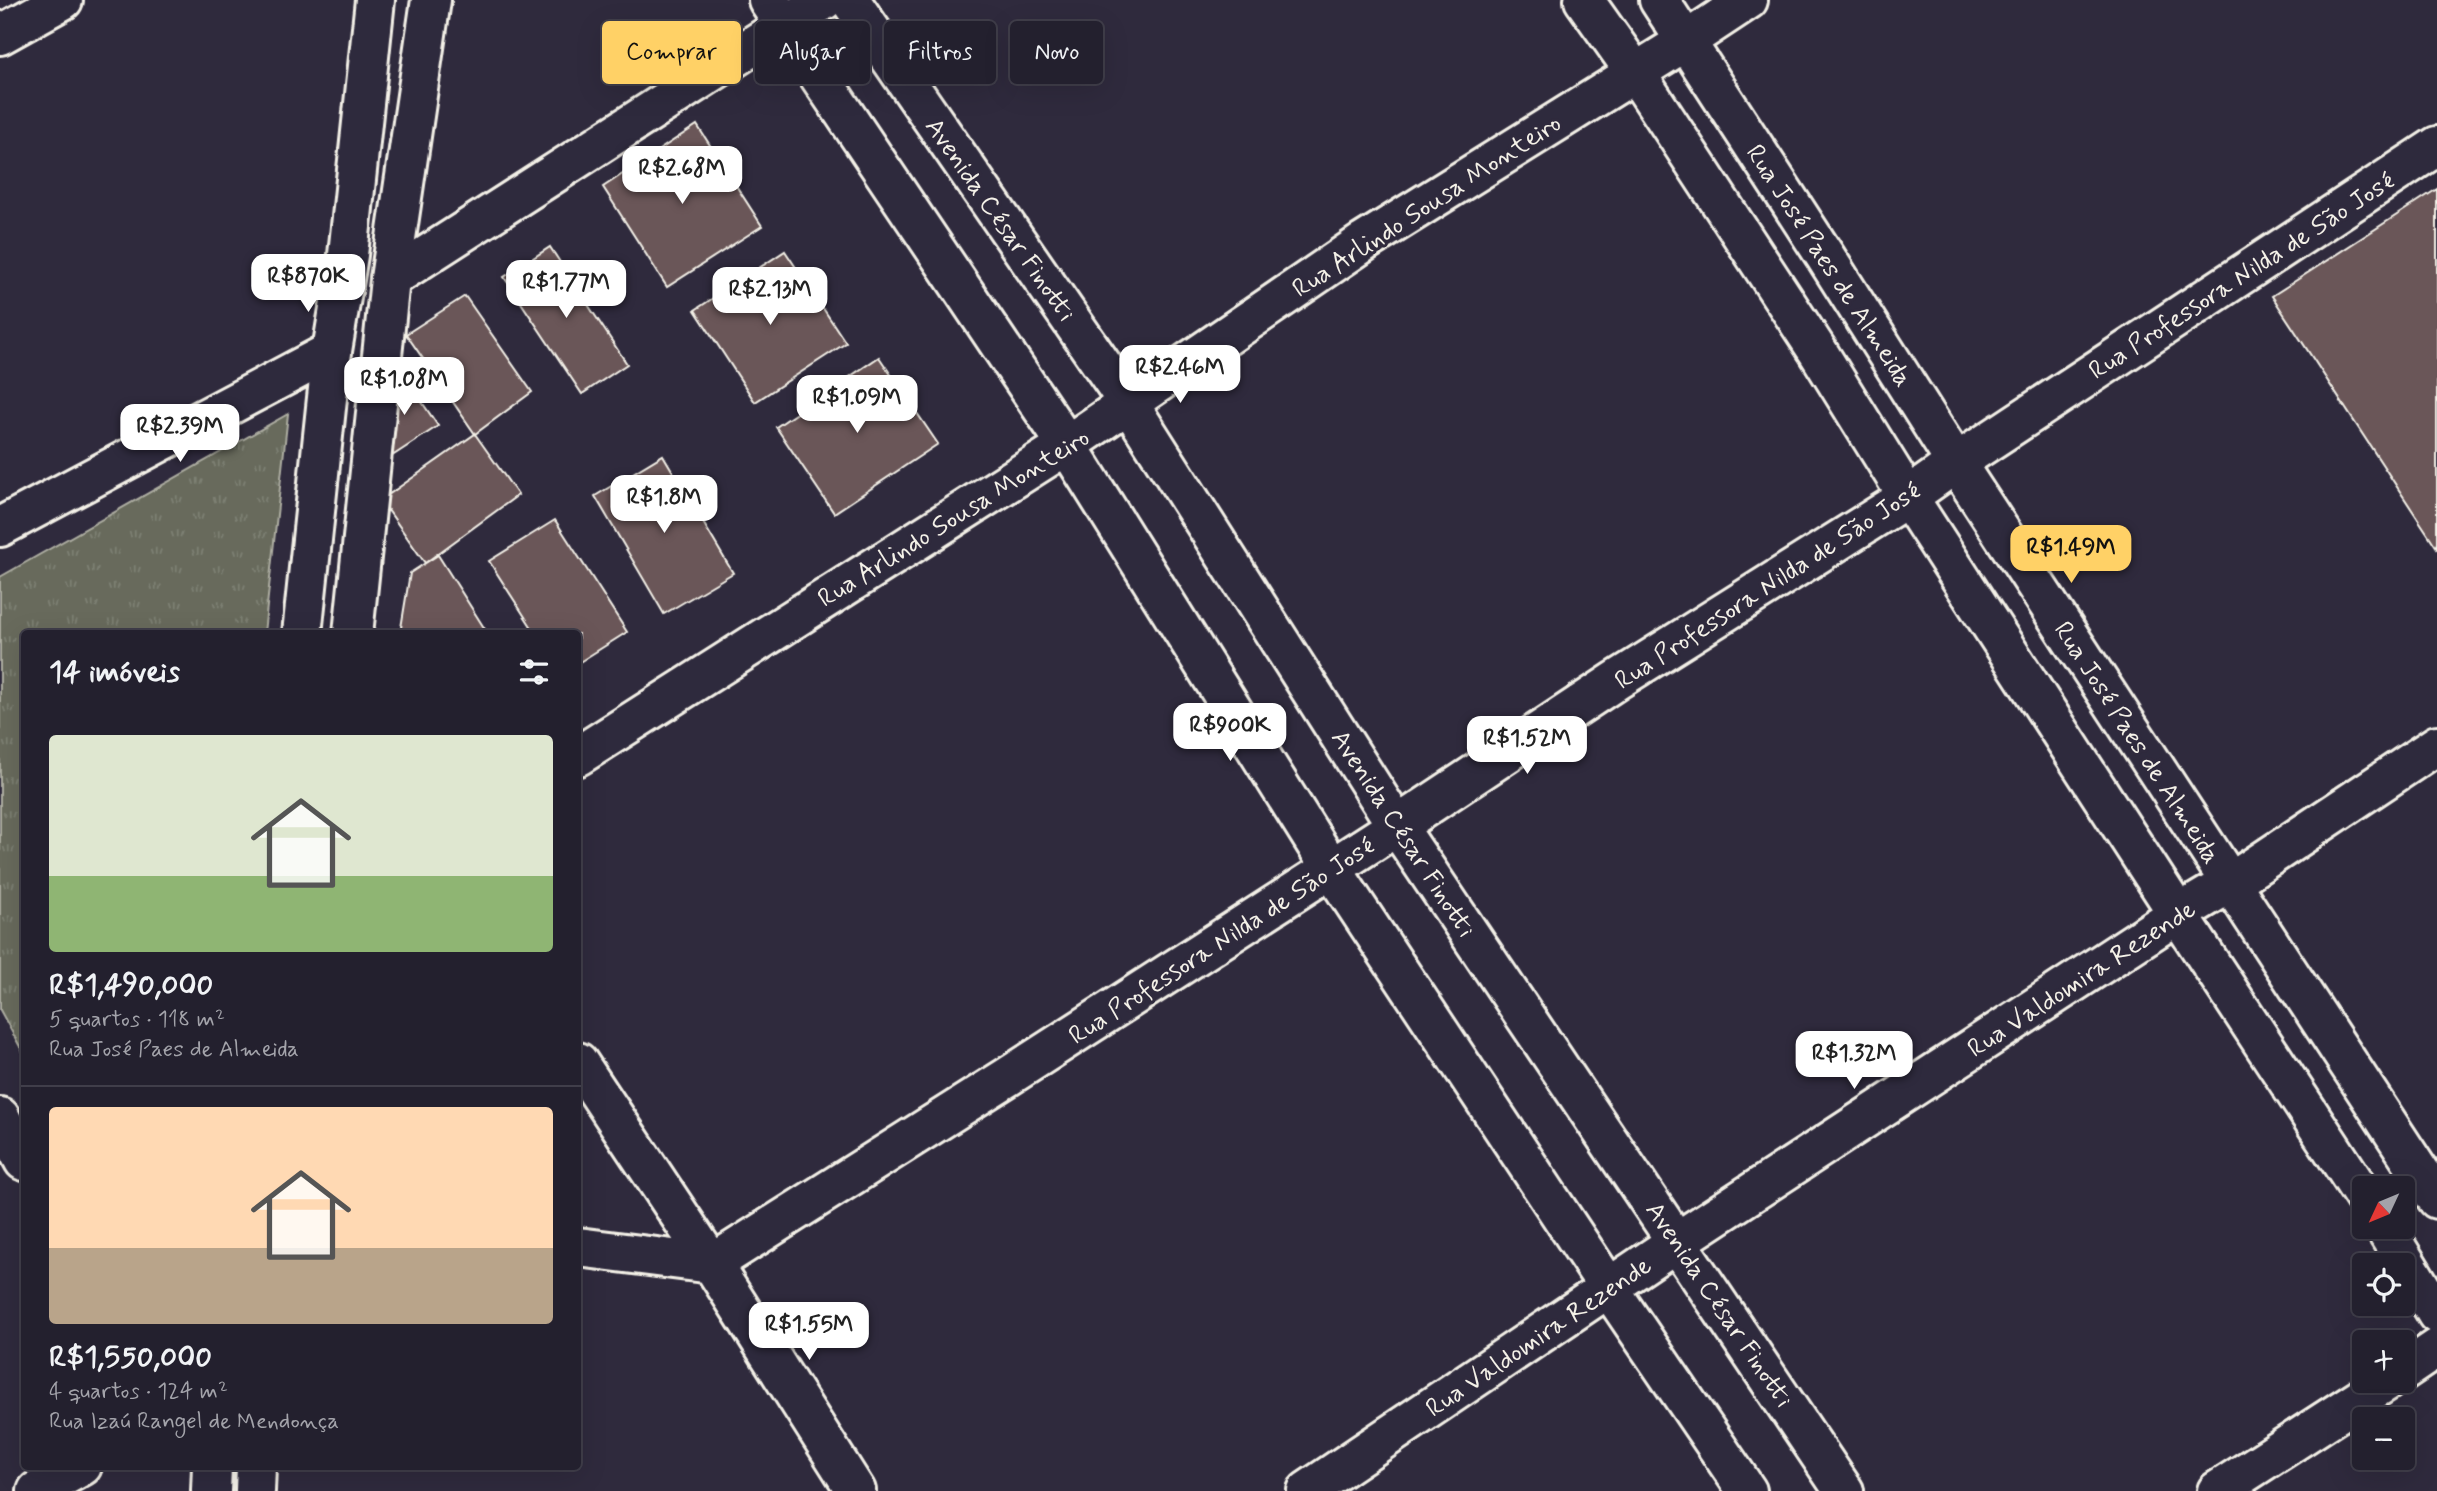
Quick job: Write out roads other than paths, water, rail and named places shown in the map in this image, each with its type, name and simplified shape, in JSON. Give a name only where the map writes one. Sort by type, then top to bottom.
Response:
[{"type":"street","points":[[0,35],[63,0]]},
{"type":"street","points":[[302,630],[332,351],[348,255],[375,0]]},
{"type":"street","points":[[353,630],[390,279],[431,0]]},
{"type":"street","points":[[390,279],[776,12],[824,0]]},
{"type":"street","name":"Avenida César Finotti","points":[[850,0],[1129,404],[1397,826],[1844,1491]]},
{"type":"street","points":[[1584,0],[1635,72],[1817,350],[1908,497],[2352,1179]]},
{"type":"street","name":"Rua José Paes de Almeida","points":[[1659,0],[1956,463],[2437,1199]]},
{"type":"street","name":"Rua Arlindo Sousa Monteiro","points":[[581,754],[1067,445],[1364,242],[1748,0]]},
{"type":"street","points":[[776,12],[1067,445],[1331,868],[1747,1491]]},
{"type":"street","name":"Rua Professora Nilda de São José","points":[[712,1264],[1397,826],[1618,680],[1908,497],[2437,146]]},
{"type":"street","points":[[0,527],[332,351]]},
{"type":"street","name":"Rua Valdomira Rezende","points":[[1307,1491],[1678,1241],[2178,914],[2230,883],[2437,745]]},
{"type":"street","points":[[581,1067],[712,1264],[856,1491]]},
{"type":"street","points":[[0,1117],[21,1156]]},
{"type":"street","points":[[2391,1239],[2437,1314]]},
{"type":"street","points":[[581,1247],[712,1264]]},
{"type":"street","points":[[2415,1363],[2437,1348]]},
{"type":"street","points":[[2217,1491],[2368,1393]]},
{"type":"street","points":[[37,1491],[75,1470]]},
{"type":"street","points":[[256,1470],[256,1491]]}]
